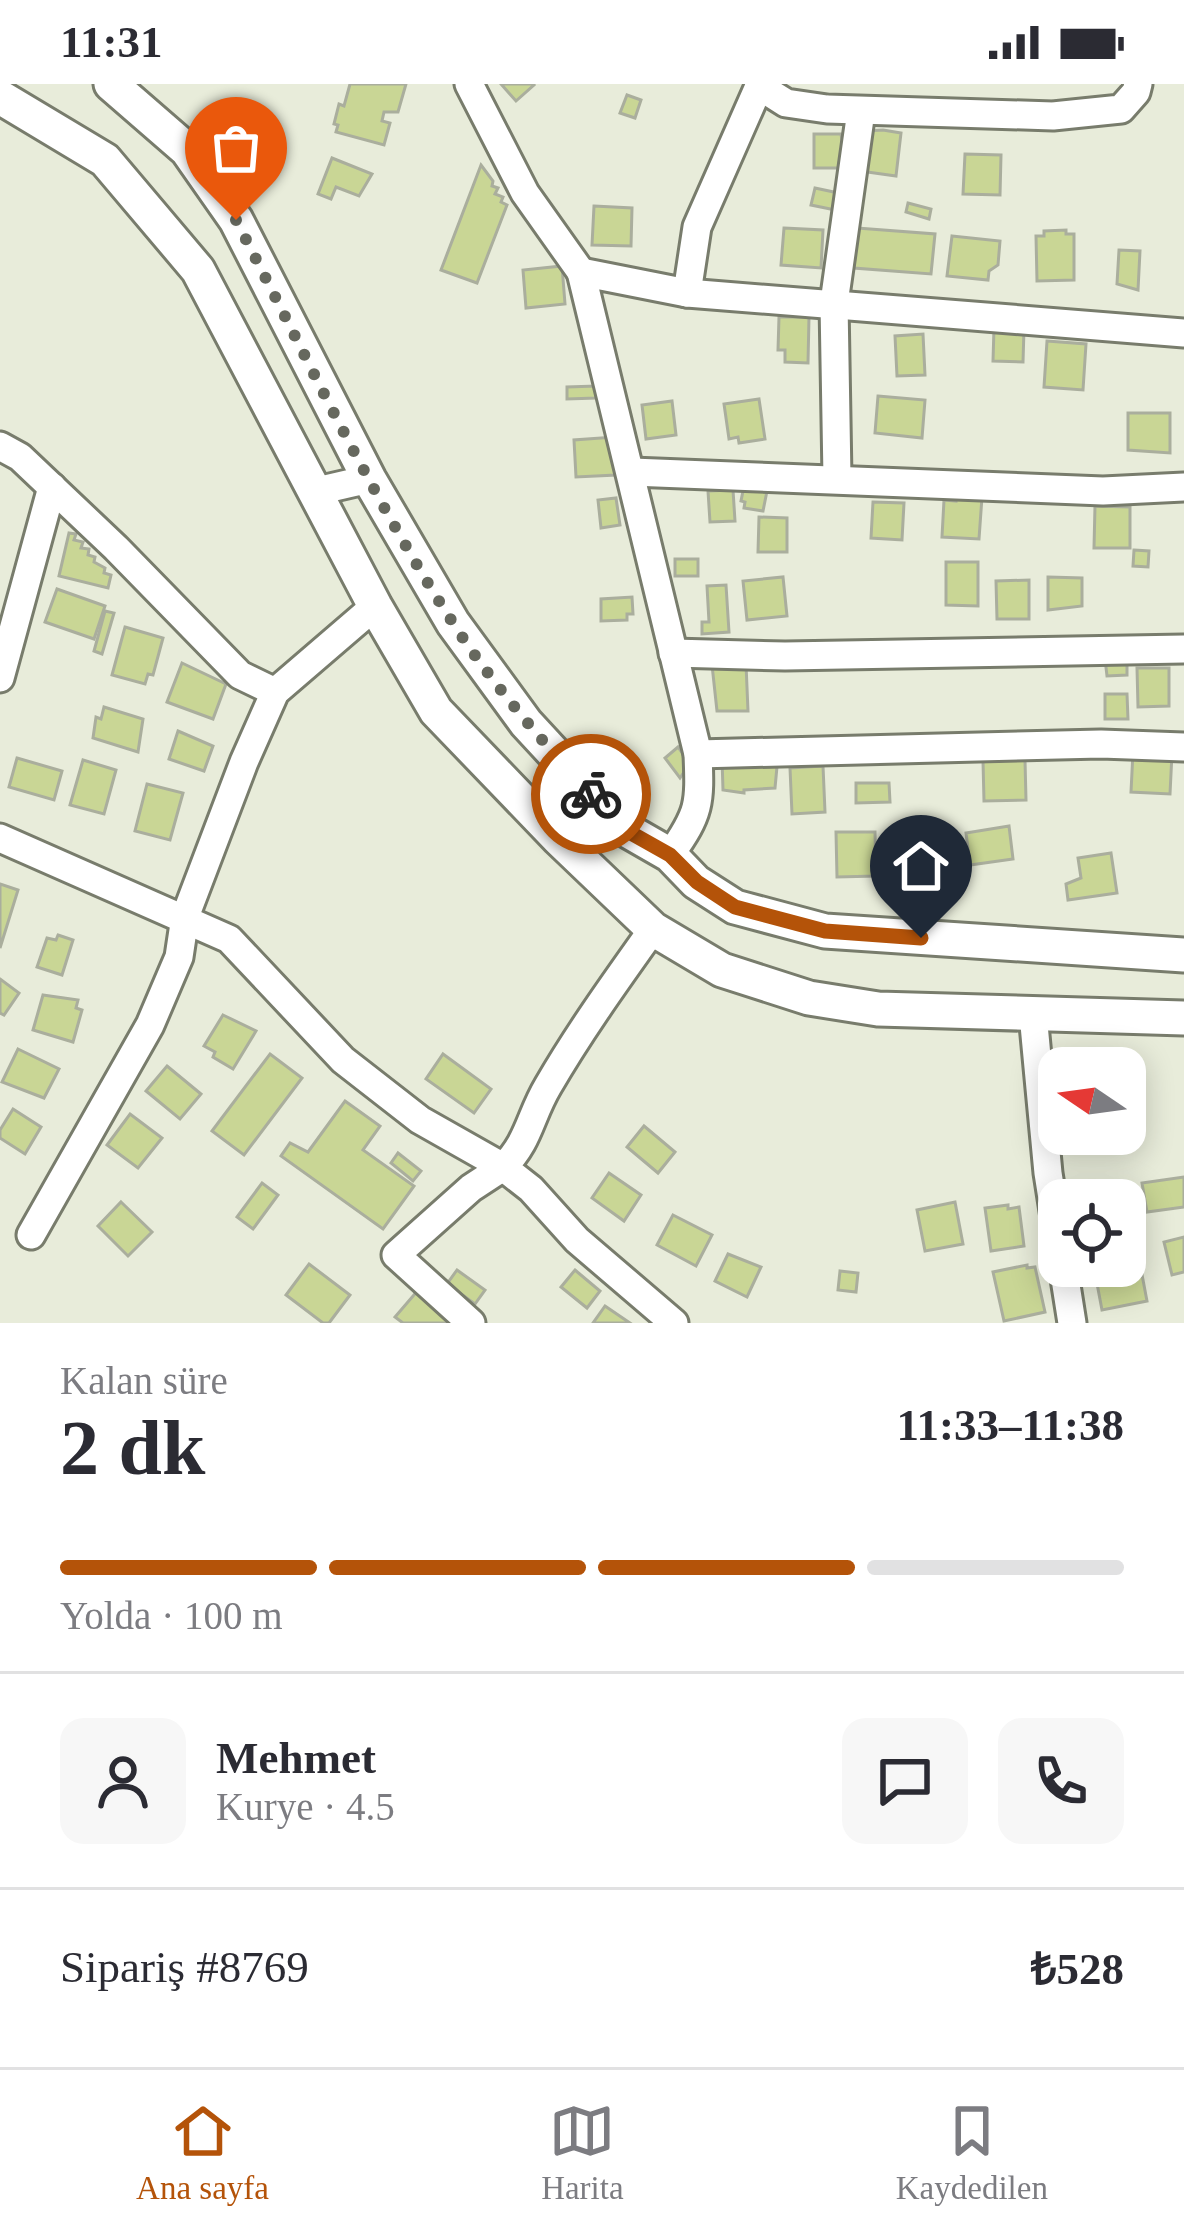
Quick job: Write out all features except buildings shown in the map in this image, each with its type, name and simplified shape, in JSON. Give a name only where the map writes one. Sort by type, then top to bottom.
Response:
[{"type":"street","points":[[111,84],[187,150],[236,220],[369,479],[453,623],[526,723],[622,828],[670,855],[697,882],[735,907],[825,931],[1184,956]]},
{"type":"street","points":[[469,84],[525,193],[581,272],[698,754],[700,796],[694,821],[670,855]]},
{"type":"street","points":[[687,293],[697,227],[760,85],[786,103],[861,111],[1053,116],[1120,109],[1138,84]]},
{"type":"street","points":[[0,97],[105,160],[198,270],[375,606],[436,711],[653,929],[722,970],[809,998],[878,1009],[1184,1018]]},
{"type":"street","points":[[837,478],[834,303],[861,111]]},
{"type":"street","points":[[581,272],[687,293],[1184,333]]},
{"type":"street","points":[[0,446],[20,457],[52,487],[240,675],[275,692]]},
{"type":"street","points":[[632,472],[1103,490],[1184,487]]},
{"type":"street","points":[[317,491],[369,479]]},
{"type":"street","points":[[0,678],[5,633],[52,487]]},
{"type":"street","points":[[31,1234],[150,1025],[179,957],[185,917],[275,692],[375,606]]},
{"type":"street","points":[[673,653],[785,656],[1184,649]]},
{"type":"street","points":[[698,754],[1101,744],[1184,747]]},
{"type":"street","points":[[0,838],[229,939],[343,1060],[420,1120],[503,1167],[531,1189],[577,1240],[674,1323]]},
{"type":"street","points":[[470,1323],[396,1256],[522,1148],[540,1099],[583,1026],[653,929]]},
{"type":"street","points":[[1033,1014],[1049,1179]]},
{"type":"street","points":[[1066,1287],[1072,1323]]},
{"type":"way so far","points":[[236,220],[369,479],[453,623],[526,723],[591,794]]},
{"type":"route","points":[[591,794],[622,828],[670,855],[697,882],[735,907],[825,931],[921,938]]}]
